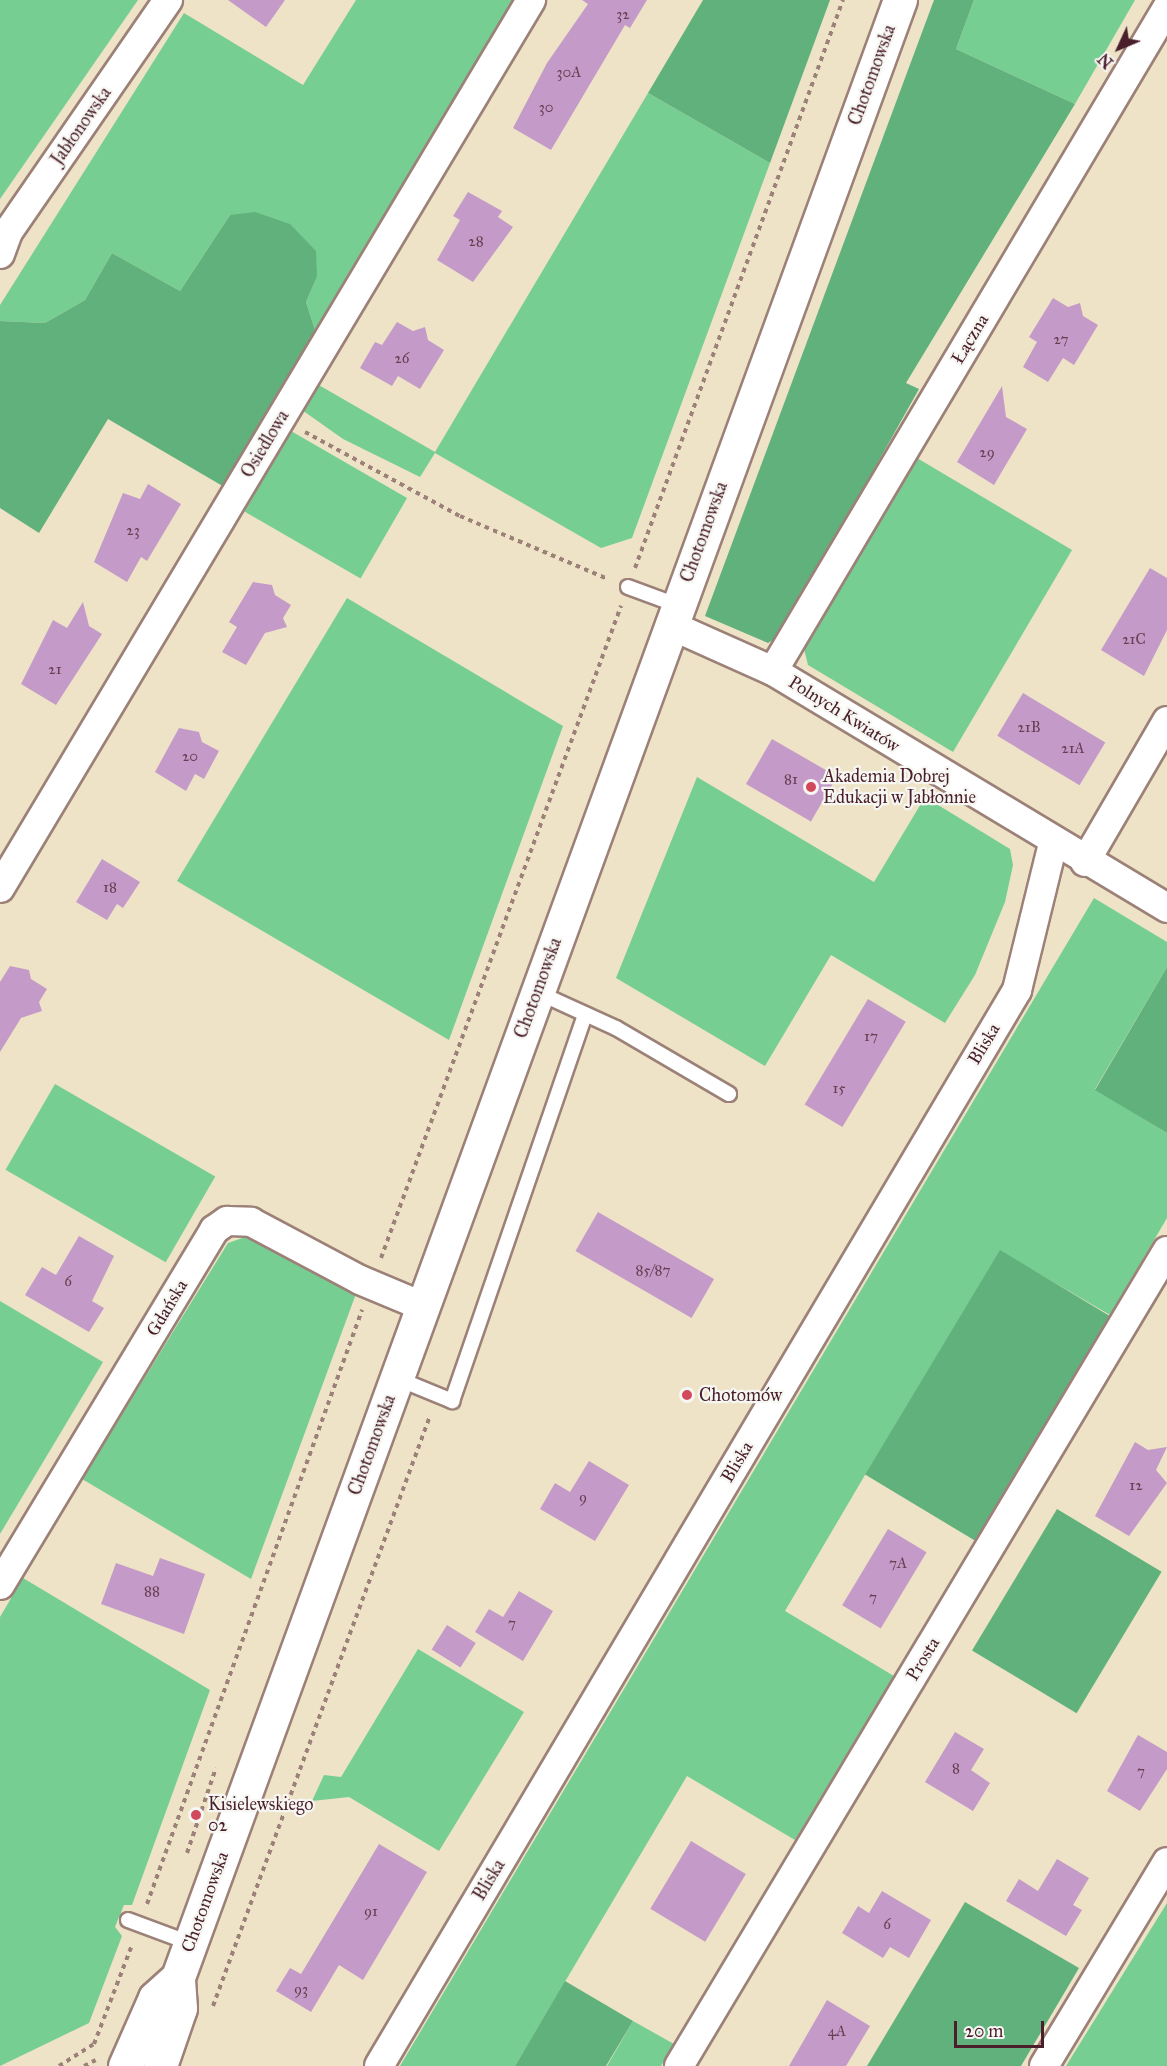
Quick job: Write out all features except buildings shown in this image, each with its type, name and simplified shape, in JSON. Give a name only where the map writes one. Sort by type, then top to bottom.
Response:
[{"type":"street","name":"Jabłonowska","points":[[2,237],[168,0]]},
{"type":"street","name":"Osiedlowa","points":[[0,888],[531,0]]},
{"type":"street","name":"Chotomowska","points":[[178,1977],[673,615],[900,0]]},
{"type":"street","name":"Łączna","points":[[773,671],[1167,8]]},
{"type":"street","name":"Polnych Kwiatów","points":[[673,615],[773,671],[1053,843],[1167,908]]},
{"type":"street","points":[[1084,861],[1167,721]]},
{"type":"street","name":"Bliska","points":[[379,2066],[1017,990],[1053,843]]},
{"type":"street","name":"Gdańska","points":[[0,1585],[214,1230],[227,1221],[251,1222],[371,1284],[422,1306]]},
{"type":"street","name":"Prosta","points":[[679,2066],[1167,1251]]},
{"type":"street","points":[[1044,2066],[1167,1862]]},
{"type":"street","points":[[125,2066],[155,1998],[178,1977]]},
{"type":"street","points":[[160,2066],[180,2008],[178,1977]]},
{"type":"lane","points":[[628,587],[673,615]]},
{"type":"lane","points":[[537,992],[585,1014],[729,1094]]},
{"type":"lane","points":[[396,1378],[452,1401],[585,1014]]},
{"type":"lane","points":[[134,1922],[190,1943]]},
{"type":"path","points":[[59,2066],[94,2044],[134,1922],[843,0]]},
{"type":"path","points":[[281,417],[380,477],[628,587]]},
{"type":"green space","points":[[0,0],[138,0],[0,199]]},
{"type":"green space","points":[[356,0],[517,0],[316,333],[306,302],[317,277],[230,215],[180,291],[112,253],[85,300],[45,323],[0,321],[0,305],[184,13],[303,85]]},
{"type":"green space","points":[[703,0],[830,0],[770,163],[648,93]]},
{"type":"green space","points":[[934,0],[974,0],[956,49],[1075,104],[906,383],[919,389],[781,635],[768,643],[705,616]]},
{"type":"green space","points":[[974,0],[1135,0],[1075,104],[956,49]]},
{"type":"green space","points":[[648,93],[770,163],[632,538],[601,548],[435,453],[420,477],[343,439],[302,410],[317,384],[435,452]]},
{"type":"green space","points":[[255,212],[290,224],[316,251],[317,277],[306,302],[316,333],[226,488],[108,419],[39,533],[0,508],[0,321],[45,323],[85,300],[112,253],[180,291],[230,215]]},
{"type":"green space","points":[[291,431],[407,498],[361,579],[245,512]]},
{"type":"green space","points":[[917,458],[1072,550],[953,752],[808,665],[804,649]]},
{"type":"green space","points":[[347,598],[563,726],[449,1040],[177,881]]},
{"type":"green space","points":[[697,777],[874,882],[925,797],[1010,849],[1013,865],[1005,902],[975,975],[945,1023],[831,955],[765,1066],[616,978]]},
{"type":"green space","points":[[1094,898],[1167,942],[1167,967],[1095,1089],[1167,1133],[1167,1218],[1110,1315],[1000,1251],[865,1475],[785,1611],[894,1676],[795,1840],[687,1776],[515,2066],[400,2066]]},
{"type":"green space","points":[[1167,967],[1167,1133],[1095,1090]]},
{"type":"green space","points":[[55,1084],[215,1176],[166,1262],[6,1170]]},
{"type":"green space","points":[[251,1235],[357,1291],[251,1579],[82,1479],[228,1243]]},
{"type":"green space","points":[[1000,1250],[1110,1316],[975,1541],[865,1475]]},
{"type":"green space","points":[[0,1301],[103,1362],[0,1534]]},
{"type":"green space","points":[[1057,1509],[1162,1572],[1077,1713],[972,1650]]},
{"type":"green space","points":[[23,1578],[210,1690],[132,1905],[124,1905],[115,1927],[122,1936],[89,2023],[0,2066],[0,1617]]},
{"type":"green space","points":[[418,1649],[524,1712],[439,1851],[349,1797],[312,1801],[324,1775],[341,1777]]},
{"type":"green space","points":[[965,1902],[1079,1968],[1021,2066],[867,2066]]},
{"type":"green space","points":[[1167,1903],[1167,2066],[1066,2066]]},
{"type":"green space","points":[[565,1981],[633,2021],[606,2066],[515,2066]]},
{"type":"green space","points":[[633,2021],[674,2044],[661,2066],[607,2066]]},
{"type":"place","name":"Akademia Dobrej Edukacji w Jabłonnie","points":[[811,787]]},
{"type":"place","name":"Chotomów","points":[[687,1395]]},
{"type":"place","name":"Kisielewskiego 02","points":[[196,1815]]}]
